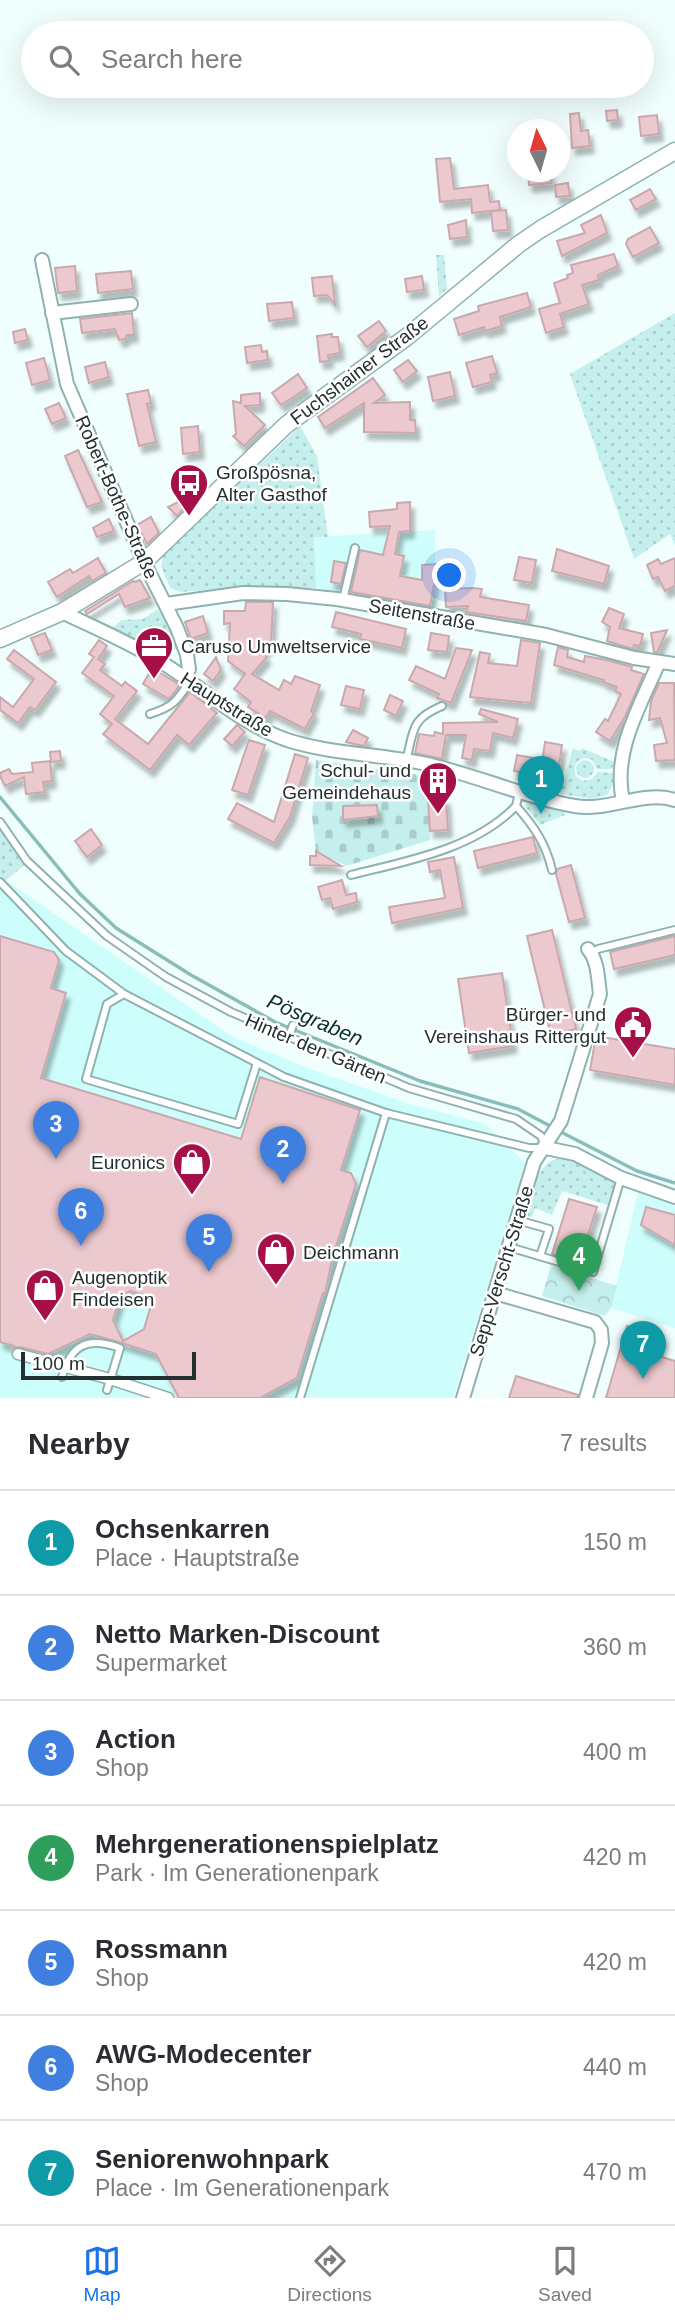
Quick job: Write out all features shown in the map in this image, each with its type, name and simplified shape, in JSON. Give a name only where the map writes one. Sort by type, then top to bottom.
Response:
[{"type":"street","name":"Fuchshainer Straße","points":[[62,612],[144,562],[286,425],[408,336],[501,258],[541,229],[675,151]]},
{"type":"street","name":"Robert-Bothe-Straße","points":[[42,260],[67,384],[187,655],[187,680]]},
{"type":"street","points":[[52,313],[131,304]]},
{"type":"street","name":"Seitenstraße","points":[[166,604],[243,593],[343,600],[546,635],[659,662],[674,661]]},
{"type":"street","points":[[0,639],[62,612]]},
{"type":"street","name":"Hauptstraße","points":[[62,612],[135,646],[236,713],[269,733],[286,739],[328,751],[423,763],[518,799],[578,807],[657,798],[675,800]]},
{"type":"street","points":[[623,802],[622,754],[659,662]]},
{"type":"street","name":"Sepp-Verscht-Straße","points":[[463,1398],[534,1162],[557,1129],[600,994],[590,951]]},
{"type":"street","points":[[546,1148],[575,1154],[621,1178],[675,1197]]},
{"type":"street","points":[[495,1293],[594,1322],[601,1330],[602,1343],[586,1398]]},
{"type":"street","points":[[18,1354],[64,1372],[110,1379],[167,1398]]},
{"type":"lane","points":[[343,600],[355,548]]},
{"type":"lane","points":[[150,714],[167,708],[176,701],[187,680]]},
{"type":"lane","points":[[406,761],[416,723],[442,706]]},
{"type":"lane","points":[[351,875],[465,840],[503,819],[518,799],[536,828],[552,870]]},
{"type":"lane","name":"Hinter den Gärten","points":[[0,822],[27,861],[107,936],[166,976],[230,1012],[291,1031],[409,1088],[516,1119],[541,1136],[546,1148]]},
{"type":"lane","points":[[0,882],[66,950],[124,993],[284,1077],[386,1113],[529,1148],[546,1148]]},
{"type":"lane","points":[[590,951],[675,930]]},
{"type":"lane","points":[[124,993],[107,1004],[86,1079],[238,1124],[257,1063]]},
{"type":"lane","points":[[300,1398],[386,1113]]},
{"type":"lane","points":[[509,1247],[593,1272],[621,1178]]},
{"type":"lane","points":[[517,1220],[549,1229]]},
{"type":"lane","points":[[540,1256],[551,1220]]},
{"type":"lane","points":[[64,1372],[80,1346],[89,1342],[120,1348],[107,1390]]},
{"type":"shaded area","points":[[435,530],[435,610],[316,588],[314,537]]},
{"type":"shaded area","points":[[0,876],[233,1037],[313,1070],[410,1104],[486,1124],[525,1163],[453,1398],[0,1398]]},
{"type":"shaded area","points":[[638,1191],[675,1202],[675,1328],[611,1308]]},
{"type":"green space","points":[[436,255],[444,255],[447,289],[439,296]]},
{"type":"green space","points":[[675,313],[675,545],[670,534],[634,559],[570,374]]},
{"type":"green space","points":[[300,426],[317,456],[328,537],[314,537],[316,588],[244,587],[181,592],[170,588],[161,566],[163,556]]},
{"type":"green space","points":[[158,609],[178,647],[166,656],[112,628],[122,620],[143,619]]},
{"type":"green space","points":[[573,748],[580,751],[582,748],[614,762],[612,769],[597,769],[592,760],[584,758],[578,761],[575,768],[576,776],[583,781],[592,779],[598,772],[613,773],[614,782],[607,795],[592,799],[560,794]]},
{"type":"green space","points":[[316,760],[426,776],[430,840],[346,866],[316,851],[312,817]]},
{"type":"green space","points":[[585,760],[591,763],[594,769],[591,775],[585,778],[579,775],[576,769],[579,763]]},
{"type":"green space","points":[[527,803],[564,812],[565,815],[540,825],[525,806]]},
{"type":"green space","points":[[0,828],[26,864],[5,881],[0,876]]},
{"type":"green space","points":[[569,1157],[615,1182],[608,1205],[562,1191],[552,1215],[535,1208],[532,1217],[526,1216],[537,1177],[542,1169],[557,1159]]},
{"type":"green space","points":[[551,1265],[617,1286],[611,1308],[605,1316],[542,1296]]},
{"type":"building","points":[[617,110],[618,120],[607,121],[606,111]]},
{"type":"building","points":[[579,113],[581,131],[588,130],[590,146],[572,148],[570,114]]},
{"type":"building","points":[[657,115],[659,134],[641,136],[639,117]]},
{"type":"building","points":[[450,158],[454,189],[488,185],[490,202],[499,201],[500,210],[472,213],[471,199],[440,202],[436,159]]},
{"type":"building","points":[[529,182],[551,182],[551,183],[529,185]]},
{"type":"building","points":[[568,183],[570,196],[556,197],[555,185]]},
{"type":"building","points":[[650,189],[656,199],[636,210],[630,200]]},
{"type":"building","points":[[506,210],[508,230],[493,231],[491,211]]},
{"type":"building","points":[[601,215],[607,233],[562,256],[557,241],[585,233],[581,225]]},
{"type":"building","points":[[466,220],[467,237],[450,239],[448,225]]},
{"type":"building","points":[[650,227],[659,243],[633,257],[626,244],[628,239]]},
{"type":"building","points":[[614,254],[618,266],[598,275],[599,280],[582,285],[589,304],[560,314],[564,327],[546,333],[539,309],[560,303],[554,283],[573,273],[571,265]]},
{"type":"building","points":[[75,266],[77,291],[58,293],[55,268]]},
{"type":"building","points":[[131,271],[133,289],[98,293],[96,274]]},
{"type":"building","points":[[332,276],[335,305],[327,295],[314,296],[312,278]]},
{"type":"building","points":[[422,276],[424,290],[407,292],[405,279]]},
{"type":"building","points":[[527,293],[531,307],[500,317],[502,326],[485,331],[484,327],[459,335],[454,319],[479,311],[478,306]]},
{"type":"building","points":[[292,302],[294,318],[269,321],[267,304]]},
{"type":"building","points":[[132,313],[134,335],[127,335],[125,339],[119,340],[115,329],[82,333],[80,319]]},
{"type":"building","points":[[379,321],[386,331],[367,347],[358,336]]},
{"type":"building","points":[[25,329],[28,340],[15,343],[13,332]]},
{"type":"building","points":[[332,334],[332,337],[338,337],[340,353],[328,355],[329,361],[320,362],[317,336]]},
{"type":"building","points":[[261,345],[262,352],[267,351],[268,360],[247,363],[245,347]]},
{"type":"building","points":[[492,356],[497,373],[490,375],[492,382],[473,387],[466,363]]},
{"type":"building","points":[[44,358],[50,380],[32,385],[26,363]]},
{"type":"building","points":[[408,360],[417,371],[403,382],[394,370]]},
{"type":"building","points":[[105,362],[109,377],[89,383],[85,367]]},
{"type":"building","points":[[450,372],[455,396],[433,401],[428,377]]},
{"type":"building","points":[[298,374],[307,388],[281,405],[272,393]]},
{"type":"building","points":[[373,378],[385,395],[374,403],[410,402],[410,420],[415,420],[416,433],[364,432],[364,403],[325,428],[318,417]]},
{"type":"building","points":[[148,390],[151,403],[147,404],[156,442],[139,446],[127,394]]},
{"type":"building","points":[[260,393],[260,405],[245,406],[265,425],[244,446],[233,436],[236,434],[233,401],[241,403],[241,395]]},
{"type":"building","points":[[59,403],[66,418],[52,424],[45,409]]},
{"type":"building","points":[[198,426],[200,452],[183,454],[181,428]]},
{"type":"building","points":[[78,450],[102,502],[87,507],[65,456]]},
{"type":"building","points":[[178,502],[184,508],[177,516],[168,507]]},
{"type":"building","points":[[410,502],[410,531],[399,532],[395,554],[404,556],[400,576],[422,580],[422,565],[438,564],[430,606],[351,592],[360,550],[383,555],[390,526],[370,527],[369,512],[397,509],[397,503]]},
{"type":"building","points":[[151,517],[159,533],[147,544],[137,525]]},
{"type":"building","points":[[109,519],[114,531],[97,537],[93,528]]},
{"type":"building","points":[[557,549],[609,566],[604,584],[552,571]]},
{"type":"building","points":[[519,557],[536,560],[532,583],[514,580]]},
{"type":"building","points":[[98,558],[106,573],[92,581],[89,576],[57,597],[48,582],[70,569],[73,573]]},
{"type":"building","points":[[675,558],[675,586],[665,591],[658,577],[653,579],[647,565],[658,559],[661,564]]},
{"type":"building","points":[[334,561],[346,563],[341,584],[331,582]]},
{"type":"building","points":[[140,580],[150,598],[125,607],[119,594],[87,614],[85,611],[133,581]]},
{"type":"building","points":[[445,589],[482,589],[480,597],[529,605],[526,621],[466,612],[468,606],[446,607]]},
{"type":"building","points":[[246,602],[273,602],[271,643],[262,653],[267,657],[252,674],[279,690],[284,680],[291,684],[295,676],[320,685],[311,711],[314,713],[305,729],[270,711],[266,718],[248,707],[251,702],[234,689],[245,674],[228,661],[230,623],[224,624],[224,611],[245,611]]},
{"type":"building","points":[[609,608],[624,614],[619,628],[643,634],[640,646],[634,645],[633,649],[607,641],[610,627],[602,622]]},
{"type":"building","points":[[336,612],[406,629],[402,648],[360,639],[361,634],[332,627]]},
{"type":"building","points":[[203,616],[208,633],[191,639],[185,622]]},
{"type":"building","points":[[667,630],[657,653],[654,652],[651,633]]},
{"type":"building","points":[[45,633],[52,650],[38,655],[31,638]]},
{"type":"building","points":[[431,633],[449,636],[447,652],[428,650]]},
{"type":"building","points":[[99,640],[107,646],[98,659],[105,664],[100,670],[122,686],[125,682],[137,691],[115,719],[148,744],[190,692],[217,713],[189,745],[177,735],[150,770],[103,734],[112,724],[100,714],[114,696],[82,673],[94,657],[89,654]]},
{"type":"building","points":[[521,640],[540,643],[531,703],[470,697],[480,652],[490,654],[488,663],[517,666]]},
{"type":"building","points":[[558,647],[568,650],[567,657],[584,662],[585,656],[607,660],[632,667],[631,670],[644,674],[625,717],[610,741],[596,732],[605,719],[608,721],[621,694],[615,691],[617,687],[603,682],[604,680],[554,665]]},
{"type":"building","points":[[456,648],[472,650],[451,703],[437,698],[439,694],[409,680],[416,666],[445,679]]},
{"type":"building","points":[[14,650],[56,682],[35,710],[30,707],[18,723],[0,710],[0,697],[13,707],[34,679],[7,659]]},
{"type":"building","points":[[216,657],[221,670],[213,681],[204,674]]},
{"type":"building","points":[[152,668],[180,685],[169,699],[143,684]]},
{"type":"building","points":[[659,683],[674,683],[675,760],[656,761],[654,745],[667,743],[660,718],[649,720],[651,701]]},
{"type":"building","points":[[346,686],[364,690],[360,709],[341,705]]},
{"type":"building","points":[[390,695],[403,701],[396,716],[384,710]]},
{"type":"building","points":[[481,709],[518,719],[513,738],[493,733],[490,751],[474,749],[472,760],[462,758],[466,735],[446,735],[442,759],[415,753],[419,734],[443,734],[443,723],[498,722],[479,714]]},
{"type":"building","points":[[237,725],[245,732],[232,746],[224,739]]},
{"type":"building","points":[[353,730],[368,738],[364,746],[346,742]]},
{"type":"building","points":[[249,740],[265,745],[248,795],[232,790]]},
{"type":"building","points":[[545,742],[562,745],[559,765],[542,763]]},
{"type":"building","points":[[60,751],[61,761],[51,762],[50,752]]},
{"type":"building","points":[[295,754],[308,758],[290,817],[274,843],[228,819],[237,803],[274,822]]},
{"type":"building","points":[[517,755],[534,758],[531,774],[514,771]]},
{"type":"building","points":[[50,761],[52,781],[43,782],[45,792],[26,794],[24,777],[5,786],[0,776],[0,773],[9,769],[12,774],[33,772],[32,763]]},
{"type":"building","name":"Schul- und Gemeindehaus","points":[[446,798],[448,830],[430,831],[428,800]]},
{"type":"building","points":[[377,805],[378,816],[343,820],[343,806]]},
{"type":"building","points":[[91,829],[102,845],[87,857],[75,841]]},
{"type":"building","points":[[533,837],[537,853],[478,868],[474,851]]},
{"type":"building","points":[[316,851],[341,866],[310,865],[310,856],[316,856]]},
{"type":"building","points":[[454,857],[463,908],[392,923],[389,907],[445,898],[440,870],[430,872],[428,862]]},
{"type":"building","points":[[571,865],[585,918],[569,922],[556,874],[557,869]]},
{"type":"building","points":[[342,880],[346,895],[356,893],[357,902],[333,909],[330,898],[322,900],[318,887]]},
{"type":"building","points":[[552,930],[576,1029],[551,1035],[527,936]]},
{"type":"building","points":[[0,936],[54,952],[59,960],[51,988],[66,993],[41,1078],[241,1139],[260,1077],[360,1110],[341,1170],[351,1173],[356,1184],[332,1259],[325,1294],[323,1293],[297,1378],[260,1398],[179,1398],[156,1354],[122,1343],[90,1334],[48,1354],[20,1347],[13,1348],[14,1346],[0,1342]],"holes":[[[130,1291],[147,1296],[151,1305],[144,1329],[123,1341],[113,1320],[121,1296]]]},
{"type":"building","points":[[675,936],[675,955],[614,969],[610,952]]},
{"type":"building","points":[[502,973],[513,1046],[469,1053],[458,979]]},
{"type":"building","name":"Bürger- und Vereinshaus Rittergut","points":[[596,1036],[675,1049],[675,1085],[590,1070]]},
{"type":"building","points":[[569,1199],[597,1207],[579,1262],[552,1254]]},
{"type":"building","points":[[646,1207],[675,1215],[675,1245],[641,1225]]},
{"type":"building","points":[[627,1326],[662,1337],[656,1355],[675,1361],[675,1398],[606,1398]]},
{"type":"building","points":[[516,1376],[578,1395],[577,1398],[509,1398]]},
{"type":"waterway","name":"Pösgraben","points":[[0,797],[80,894],[116,928],[191,975],[275,1022],[420,1081],[518,1109],[552,1127]]},
{"type":"waterway","name":"Pösgraben","points":[[559,1131],[637,1171],[675,1183]]},
{"type":"place","name":"Großpösna, Alter Gasthof","points":[[189,517]]},
{"type":"place","name":"Caruso Umweltservice","points":[[154,680]]},
{"type":"place","name":"Ochsenkarren","points":[[541,814]]},
{"type":"place","name":"Schul- und Gemeindehaus","points":[[438,815]]},
{"type":"place","name":"Bürger- und Vereinshaus Rittergut","points":[[633,1059]]},
{"type":"place","name":"Action","points":[[56,1159]]},
{"type":"place","name":"Netto Marken-Discount","points":[[283,1184]]},
{"type":"place","name":"Euronics","points":[[192,1196]]},
{"type":"place","name":"AWG-Modecenter","points":[[81,1246]]},
{"type":"place","name":"Rossmann","points":[[209,1272]]},
{"type":"place","name":"Deichmann","points":[[276,1286]]},
{"type":"place","name":"Mehrgenerationenspielplatz","points":[[579,1291]]},
{"type":"place","name":"Augenoptik Findeisen","points":[[45,1322]]},
{"type":"place","name":"Seniorenwohnpark","points":[[643,1379]]}]
